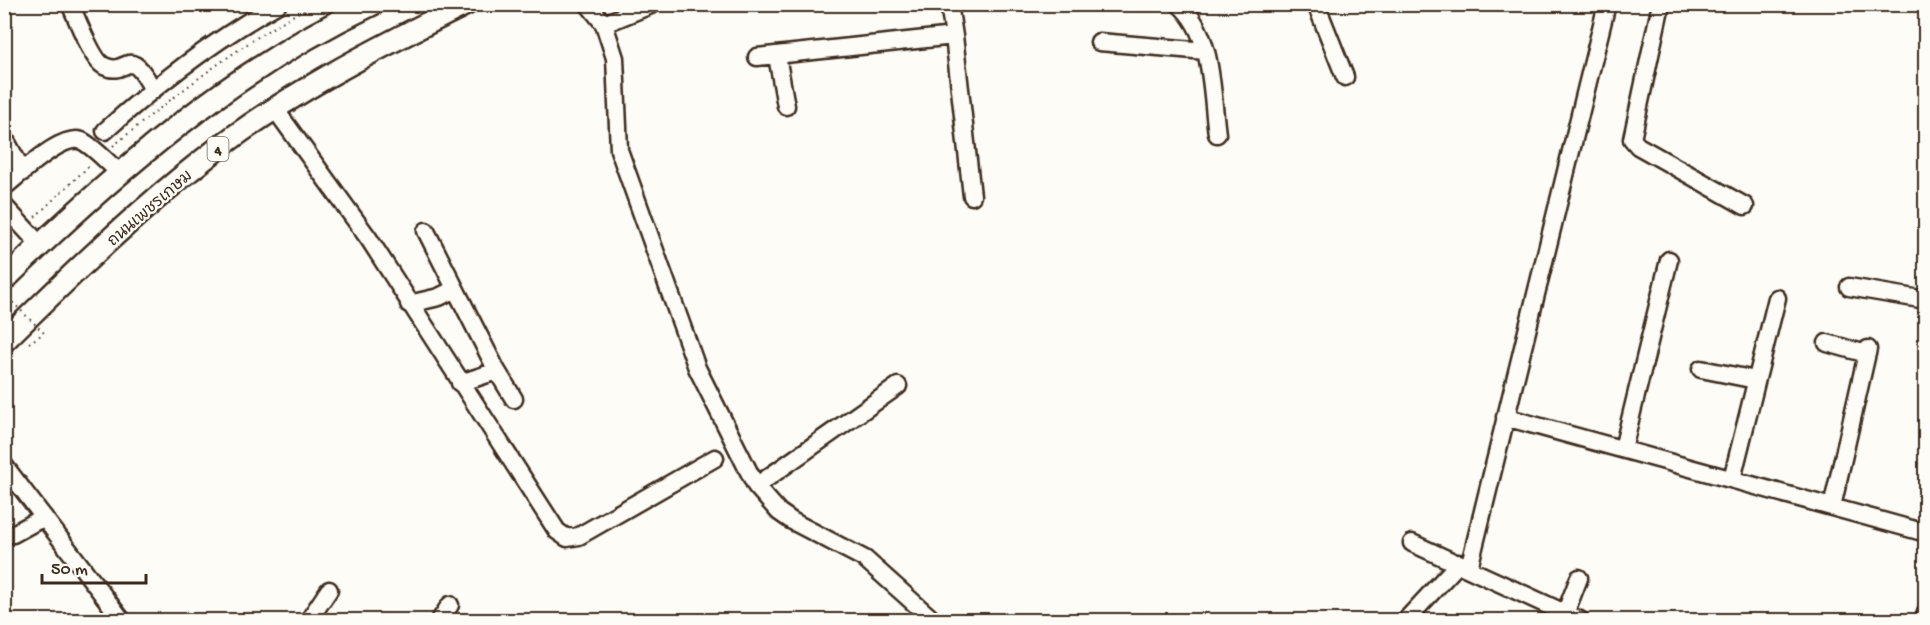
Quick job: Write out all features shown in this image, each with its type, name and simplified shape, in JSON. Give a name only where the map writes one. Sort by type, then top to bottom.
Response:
[{"type":"main road","points":[[4,280],[120,173],[183,121],[243,79],[373,4]]},
{"type":"main road","name":"ถนนเพชรเกษม","points":[[4,341],[66,280],[204,159],[275,109],[326,78],[466,4]]},
{"type":"street","points":[[70,4],[98,62],[109,68],[136,65],[141,68],[152,88]]},
{"type":"street","points":[[105,130],[152,88],[255,17],[278,4]]},
{"type":"street","points":[[588,4],[604,24],[615,58],[619,150],[696,368],[756,486],[779,512],[792,521],[865,559],[933,621]]},
{"type":"street","points":[[604,24],[653,4]]},
{"type":"street","points":[[949,4],[972,196]]},
{"type":"street","points":[[1179,4],[1196,25],[1206,51],[1217,134]]},
{"type":"street","points":[[1316,4],[1345,77]]},
{"type":"street","points":[[1406,621],[1464,565],[1505,417],[1607,4]]},
{"type":"street","points":[[1661,4],[1632,139],[1638,146],[1745,206]]},
{"type":"street","points":[[757,57],[954,36]]},
{"type":"street","points":[[1099,42],[1206,51]]},
{"type":"street","points":[[777,56],[786,106]]},
{"type":"street","points":[[275,109],[369,239],[459,383],[557,531],[567,538],[579,536],[715,458]]},
{"type":"street","points":[[4,137],[23,172]]},
{"type":"street","points":[[4,187],[60,142],[72,138],[83,141],[120,173]]},
{"type":"street","points":[[4,206],[41,246]]},
{"type":"street","points":[[426,231],[497,371],[514,399]]},
{"type":"street","points":[[1623,449],[1669,260]]},
{"type":"street","points":[[1849,287],[1926,300]]},
{"type":"street","points":[[409,304],[439,297],[455,289]]},
{"type":"street","points":[[1732,479],[1777,298]]},
{"type":"street","points":[[1827,343],[1868,351],[1832,507]]},
{"type":"street","points":[[1701,369],[1756,380]]},
{"type":"street","points":[[459,383],[497,371]]},
{"type":"street","points":[[756,486],[898,386]]},
{"type":"street","points":[[1505,417],[1926,533]]},
{"type":"street","points":[[4,465],[119,620]]},
{"type":"street","points":[[13,534],[44,517]]},
{"type":"street","points":[[1412,543],[1464,565],[1572,617],[1579,578]]},
{"type":"street","points":[[309,621],[329,590]]},
{"type":"street","points":[[440,621],[450,605]]},
{"type":"street","points":[[1924,621],[1926,614]]},
{"type":"path","points":[[4,246],[100,156],[215,64],[276,24],[314,4]]},
{"type":"path","points":[[4,294],[44,333],[29,343]]},
{"type":"shaded area","points":[[1925,565],[1925,620],[1913,620]]}]
